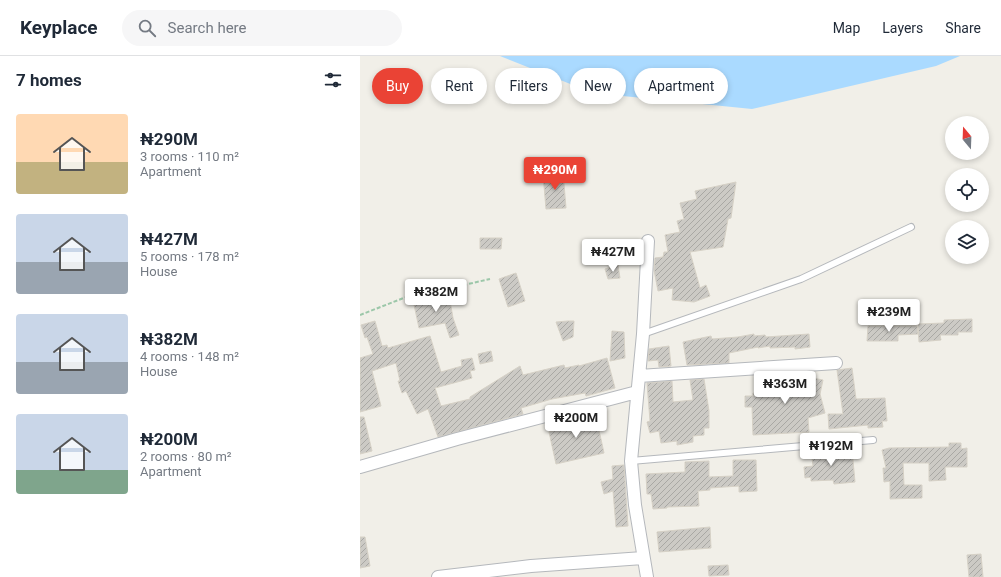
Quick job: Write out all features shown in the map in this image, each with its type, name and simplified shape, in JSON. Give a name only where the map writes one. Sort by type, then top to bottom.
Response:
[{"type":"street","points":[[647,577],[635,505],[631,461],[643,334],[648,241]]},
{"type":"street","points":[[639,376],[836,363]]},
{"type":"street","points":[[360,467],[464,437],[637,392]]},
{"type":"street","points":[[438,577],[531,566],[643,558]]},
{"type":"lane","points":[[643,334],[801,279],[911,227]]},
{"type":"lane","points":[[631,461],[873,440]]},
{"type":"path","points":[[360,315],[420,292],[464,286],[490,279]]},
{"type":"water","points":[[500,56],[960,56],[936,66],[752,109],[702,104],[728,104],[728,68],[634,68],[634,97],[626,96],[626,68],[570,68],[570,84],[562,81],[562,68],[530,68]]},
{"type":"building","points":[[563,172],[566,208],[546,209],[543,174]]},
{"type":"building","points":[[736,182],[731,218],[728,219],[723,247],[690,252],[700,288],[706,285],[710,296],[694,302],[672,300],[673,288],[658,291],[654,270],[655,258],[663,257],[664,252],[668,252],[665,235],[680,232],[677,221],[684,219],[680,203],[697,199],[695,191]]},
{"type":"building","points":[[480,238],[502,238],[501,249],[480,249]]},
{"type":"building","points":[[618,265],[620,278],[608,279],[605,269]]},
{"type":"building","points":[[516,273],[525,301],[508,307],[499,279]]},
{"type":"building","points":[[449,295],[453,318],[459,335],[450,338],[445,323],[419,328],[413,300],[428,296],[429,299]]},
{"type":"building","points":[[972,319],[972,332],[958,332],[958,335],[940,335],[941,340],[919,342],[918,324],[944,323],[944,320]]},
{"type":"building","points":[[375,321],[382,346],[387,345],[388,348],[430,336],[441,372],[462,366],[461,360],[472,358],[475,370],[470,371],[472,378],[435,388],[441,406],[470,399],[470,397],[520,366],[523,375],[564,365],[565,368],[579,366],[607,358],[615,388],[586,396],[585,393],[552,399],[521,408],[523,414],[438,437],[428,409],[417,414],[406,391],[402,393],[398,381],[400,381],[396,363],[372,371],[381,406],[360,412],[360,358],[373,354],[367,337],[365,338],[361,325]]},
{"type":"building","points":[[574,321],[573,337],[563,341],[556,322]]},
{"type":"building","points":[[868,326],[917,326],[918,334],[898,335],[898,341],[867,341]]},
{"type":"building","points":[[612,331],[624,332],[625,358],[610,361]]},
{"type":"building","points":[[754,334],[754,336],[765,335],[766,337],[809,334],[810,347],[795,349],[795,347],[758,347],[729,353],[729,363],[687,365],[683,342],[711,336],[712,339]]},
{"type":"building","points":[[669,346],[671,366],[659,367],[658,360],[648,361],[649,349]]},
{"type":"building","points":[[491,351],[493,361],[480,364],[478,354]]},
{"type":"building","points":[[852,368],[856,399],[885,398],[887,421],[882,421],[883,427],[868,428],[868,425],[829,429],[828,414],[843,414],[837,370]]},
{"type":"building","points":[[796,376],[823,380],[820,394],[825,413],[808,418],[809,432],[753,435],[752,407],[745,407],[745,396],[753,396],[753,393],[757,393],[757,377],[774,377],[774,384],[796,382]]},
{"type":"building","points":[[704,379],[709,411],[709,428],[704,428],[704,435],[693,436],[693,442],[677,445],[677,441],[661,443],[659,431],[650,433],[647,422],[650,421],[647,383],[672,381],[673,402],[693,400],[690,380]]},
{"type":"building","points":[[590,412],[592,422],[597,421],[604,453],[556,464],[549,432],[557,430],[555,421]]},
{"type":"building","points":[[360,417],[364,417],[372,451],[360,454]]},
{"type":"building","points":[[949,443],[961,443],[961,449],[967,448],[967,467],[945,467],[946,480],[929,481],[929,463],[903,463],[904,485],[922,485],[922,498],[890,499],[890,481],[884,482],[883,468],[886,468],[882,450],[889,448],[949,447]]},
{"type":"building","points":[[825,449],[825,453],[852,450],[855,482],[834,484],[833,480],[811,481],[811,477],[805,478],[804,467],[813,466],[811,450]]},
{"type":"building","points":[[733,460],[756,460],[757,491],[739,492],[739,486],[710,488],[710,490],[698,491],[699,506],[653,509],[651,494],[647,494],[646,474],[685,472],[685,462],[709,461],[709,477],[733,476]]},
{"type":"building","points":[[624,465],[628,526],[616,527],[613,491],[604,494],[601,482],[613,479],[612,466]]},
{"type":"building","points":[[710,527],[711,548],[659,552],[657,532]]},
{"type":"building","points":[[360,537],[365,537],[370,566],[360,568]]},
{"type":"building","points":[[981,554],[983,577],[969,577],[967,555]]},
{"type":"building","points":[[728,565],[729,575],[709,576],[708,566]]}]
